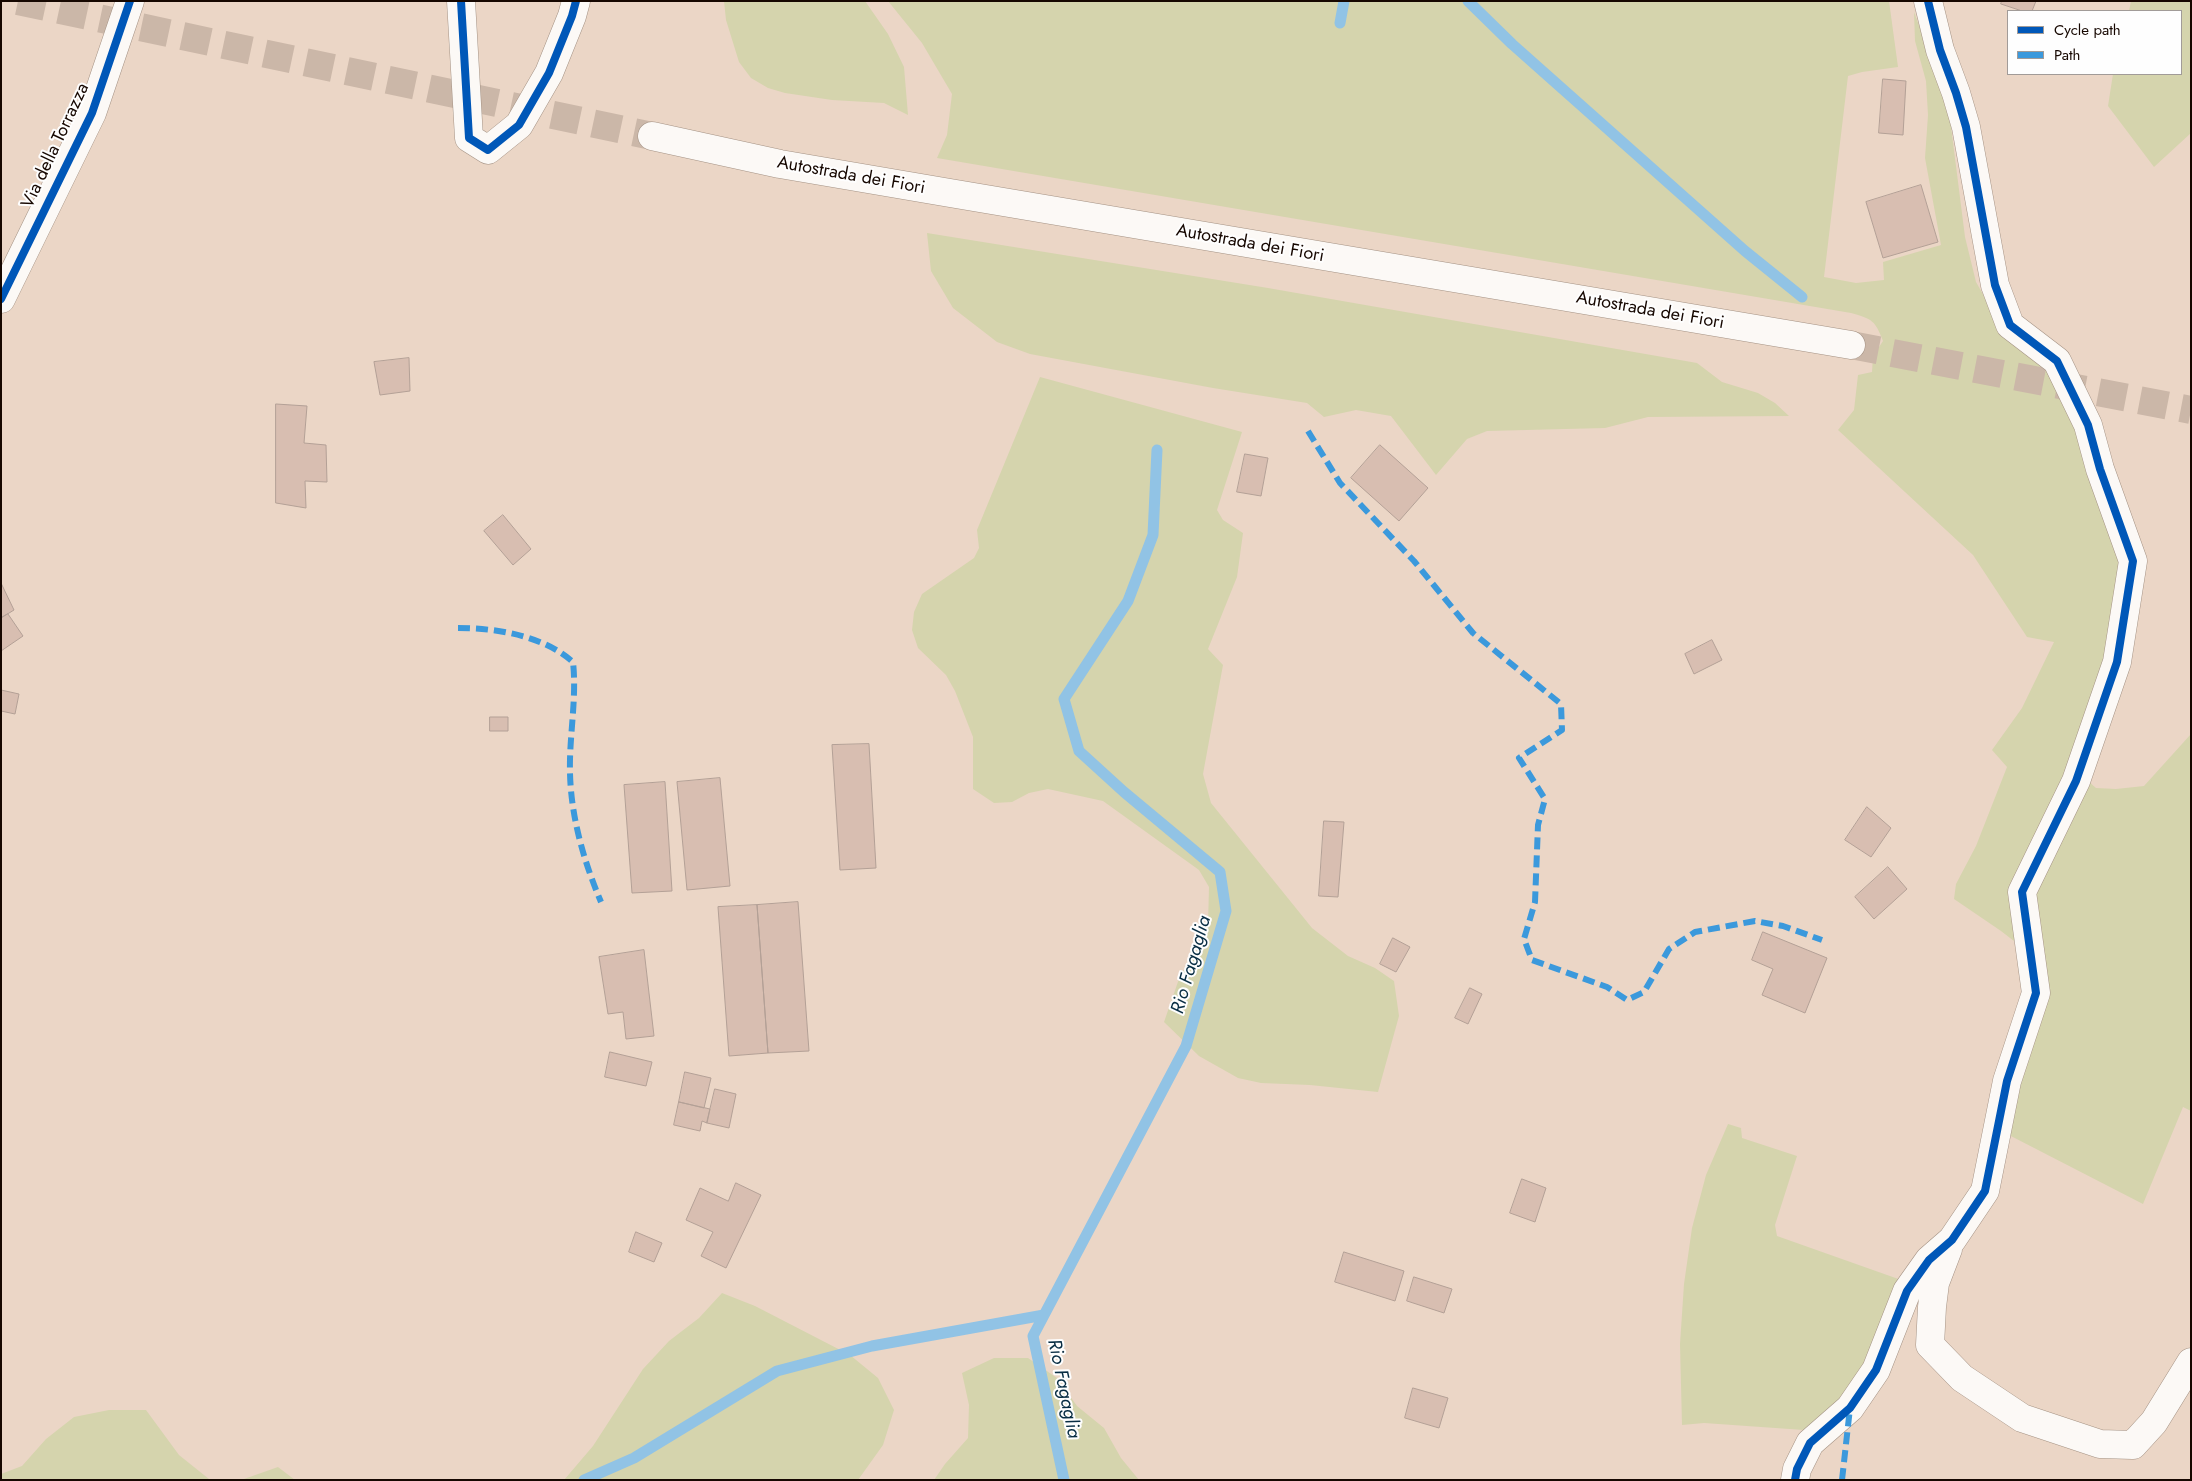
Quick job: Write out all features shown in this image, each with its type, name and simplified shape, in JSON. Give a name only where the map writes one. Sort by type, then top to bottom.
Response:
[{"type":"main road","name":"Via della Torrazza","points":[[1,299],[92,113],[130,1]]},
{"type":"main road","points":[[461,1],[469,138],[488,150],[519,125],[549,73],[572,16],[576,1]]},
{"type":"main road","points":[[1928,1],[1940,50],[1966,127],[1995,285],[2010,325],[2057,361],[2088,425],[2100,469],[2134,561],[2117,662],[2076,781],[2022,892],[2036,993],[2007,1081],[1985,1191],[1952,1240],[1936,1283],[1932,1307],[1930,1345],[1962,1378],[2022,1418],[2100,1444],[2133,1445],[2154,1422],[2191,1362]]},
{"type":"main road","name":"Autostrada dei Fiori","points":[[652,136],[780,164],[950,194],[1850,345]]},
{"type":"main road","points":[[1795,1480],[1797,1469],[1810,1443],[1850,1408],[1876,1370],[1907,1291],[1928,1260],[1952,1240]]},
{"type":"green space","points":[[724,1],[865,1],[888,34],[904,67],[908,115],[884,103],[832,100],[785,93],[768,88],[751,78],[739,62],[726,20]]},
{"type":"green space","points":[[888,1],[1889,1],[1898,67],[1848,76],[1824,277],[1856,283],[1884,280],[1883,262],[1941,245],[1925,158],[1928,115],[1926,81],[1915,41],[1914,12],[1948,103],[1965,237],[1976,282],[2009,340],[2045,369],[2072,403],[2125,554],[2112,654],[2073,775],[2040,834],[2023,948],[1954,899],[1956,884],[1976,846],[2007,767],[1992,750],[2022,708],[2054,642],[2027,637],[1973,555],[1838,430],[1854,410],[1858,375],[1872,372],[1873,356],[1883,341],[1872,321],[1851,313],[937,158],[947,135],[952,94],[922,43]]},
{"type":"green space","points":[[2131,1],[2191,1],[2191,133],[2154,167],[2108,106],[2113,75],[2182,75],[2182,10],[2129,10]]},
{"type":"green space","points":[[927,233],[1268,288],[1697,363],[1722,382],[1758,393],[1775,403],[1789,416],[1648,417],[1605,428],[1487,431],[1467,439],[1436,475],[1391,416],[1356,410],[1324,417],[1307,403],[1213,388],[1030,354],[997,342],[953,308],[931,271]]},
{"type":"green space","points":[[1040,377],[1242,432],[1217,510],[1223,520],[1243,533],[1237,577],[1208,649],[1223,665],[1203,774],[1211,803],[1312,928],[1348,956],[1375,968],[1394,981],[1399,1016],[1378,1092],[1310,1085],[1261,1083],[1238,1078],[1199,1056],[1164,1022],[1180,976],[1201,944],[1208,925],[1209,887],[1199,870],[1103,801],[1048,789],[1029,793],[1012,802],[994,803],[973,789],[973,737],[955,691],[946,675],[918,648],[912,630],[914,612],[922,594],[974,558],[979,548],[977,530]]},
{"type":"green space","points":[[2191,734],[2191,1111],[2183,1107],[2143,1204],[2005,1133],[2014,1092],[2031,900],[2088,781],[2096,788],[2116,789],[2144,786]]},
{"type":"green space","points":[[1728,1124],[1741,1128],[1742,1138],[1797,1156],[1775,1225],[1777,1236],[1904,1281],[1863,1367],[1844,1397],[1804,1430],[1704,1423],[1682,1425],[1680,1344],[1684,1284],[1692,1228],[1706,1175]]},
{"type":"green space","points":[[722,1293],[755,1306],[850,1355],[878,1378],[894,1410],[883,1445],[858,1480],[564,1480],[593,1446],[643,1369],[669,1341],[699,1318]]},
{"type":"green space","points":[[994,1358],[1028,1358],[1057,1378],[1077,1406],[1104,1428],[1121,1458],[1139,1480],[934,1480],[945,1464],[968,1438],[969,1405],[962,1373]]},
{"type":"green space","points":[[109,1410],[146,1410],[179,1455],[209,1479],[244,1479],[278,1467],[295,1480],[1,1480],[1,1474],[22,1466],[46,1439],[74,1417]]},
{"type":"building","points":[[2002,1],[2036,1],[2032,10],[2019,10],[2001,4]]},
{"type":"building","points":[[1883,79],[1906,81],[1903,135],[1879,133]]},
{"type":"building","points":[[1921,185],[1938,242],[1883,258],[1866,202]]},
{"type":"building","points":[[409,358],[410,391],[380,395],[374,362]]},
{"type":"building","points":[[276,404],[307,406],[304,443],[326,445],[327,482],[305,481],[306,508],[276,503]]},
{"type":"building","points":[[1380,445],[1428,488],[1399,521],[1351,478]]},
{"type":"building","points":[[1245,454],[1268,458],[1261,496],[1237,492]]},
{"type":"building","points":[[503,515],[531,549],[513,565],[484,531]]},
{"type":"building","points":[[1,583],[14,610],[1,618]]},
{"type":"building","points":[[8,614],[23,636],[1,651],[1,618]]},
{"type":"building","points":[[1712,640],[1722,660],[1694,674],[1685,654]]},
{"type":"building","points":[[1,690],[19,694],[15,714],[1,711]]},
{"type":"building","points":[[490,717],[508,717],[508,731],[490,731]]},
{"type":"building","points":[[869,744],[876,868],[840,870],[832,745]]},
{"type":"building","points":[[720,778],[730,886],[687,890],[677,782]]},
{"type":"building","points":[[665,782],[672,891],[632,893],[624,785]]},
{"type":"building","points":[[1867,807],[1891,828],[1871,857],[1845,840]]},
{"type":"building","points":[[1324,821],[1344,822],[1338,897],[1319,896]]},
{"type":"building","points":[[1888,867],[1907,889],[1874,919],[1855,897]]},
{"type":"building","points":[[798,902],[809,1051],[768,1053],[757,905]]},
{"type":"building","points":[[757,905],[768,1053],[729,1056],[718,907]]},
{"type":"building","points":[[1763,932],[1827,958],[1805,1013],[1762,995],[1773,969],[1752,960]]},
{"type":"building","points":[[1393,938],[1410,947],[1396,972],[1380,964]]},
{"type":"building","points":[[644,950],[654,1036],[626,1039],[623,1012],[608,1014],[599,957]]},
{"type":"building","points":[[1470,988],[1482,994],[1468,1024],[1455,1018]]},
{"type":"building","points":[[610,1052],[652,1062],[646,1086],[605,1077]]},
{"type":"building","points":[[685,1072],[711,1078],[704,1108],[679,1102]]},
{"type":"building","points":[[715,1089],[736,1094],[729,1128],[707,1123]]},
{"type":"building","points":[[679,1102],[710,1109],[707,1123],[702,1121],[700,1131],[674,1125]]},
{"type":"building","points":[[1522,1179],[1546,1188],[1535,1222],[1510,1213]]},
{"type":"building","points":[[736,1183],[761,1195],[726,1268],[701,1256],[713,1232],[686,1220],[700,1188],[728,1201]]},
{"type":"building","points":[[636,1232],[662,1243],[654,1262],[629,1252]]},
{"type":"building","points":[[1344,1252],[1404,1271],[1395,1301],[1335,1282]]},
{"type":"building","points":[[1414,1277],[1452,1289],[1444,1313],[1407,1301]]},
{"type":"building","points":[[1413,1388],[1448,1398],[1439,1428],[1405,1418]]},
{"type":"waterway","name":"Rio Fagaglia","points":[[1340,23],[1344,1]]},
{"type":"waterway","points":[[1468,1],[1512,44],[1745,251],[1802,297]]},
{"type":"waterway","name":"Rio Fagaglia","points":[[1064,1480],[1033,1336],[1186,1046],[1226,911],[1220,872],[1124,792],[1079,751],[1064,699],[1128,601],[1153,535],[1157,450]]},
{"type":"waterway","points":[[584,1480],[634,1458],[777,1371],[872,1346],[1044,1315]]},
{"type":"tunnel","points":[[18,1],[652,136]]},
{"type":"tunnel","points":[[1851,345],[2191,410]]},
{"type":"marked path","points":[[1308,431],[1340,483],[1414,561],[1473,633],[1561,704],[1562,730],[1519,758],[1545,799],[1538,825],[1535,902],[1524,939],[1532,960],[1607,987],[1627,1000],[1644,992],[1669,949],[1695,932],[1755,921],[1783,926],[1822,940]]},
{"type":"marked path","points":[[458,628],[473,628],[519,635],[548,646],[573,662],[571,790],[580,839],[589,871],[601,902]]},
{"type":"marked path","points":[[1842,1480],[1850,1408]]},
{"type":"cycle path","points":[[1,299],[92,113],[130,1]]},
{"type":"cycle path","points":[[461,1],[469,138],[488,150],[519,125],[549,73],[572,16],[576,1]]},
{"type":"cycle path","points":[[1795,1480],[1797,1469],[1810,1443],[1850,1408],[1876,1370],[1907,1291],[1929,1260],[1952,1240],[1985,1191],[2007,1081],[2036,993],[2022,892],[2076,781],[2117,662],[2133,561],[2100,469],[2088,425],[2057,361],[2010,325],[1995,285],[1966,127],[1940,50],[1928,1]]}]
